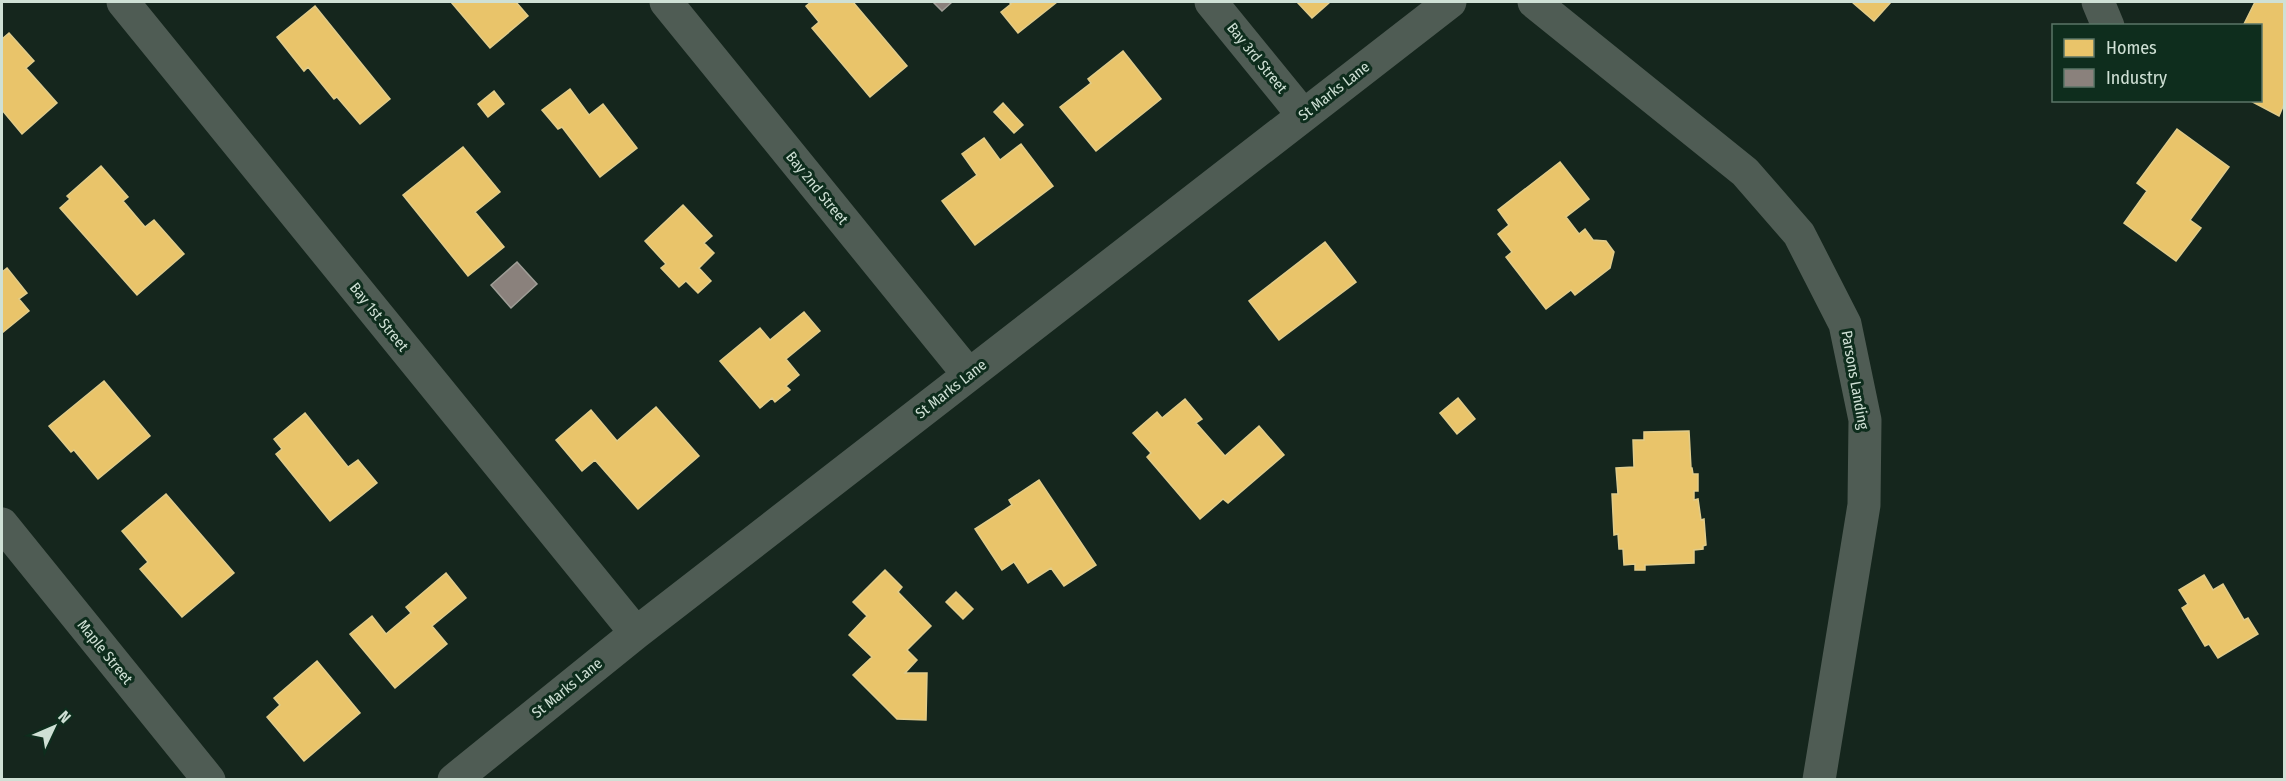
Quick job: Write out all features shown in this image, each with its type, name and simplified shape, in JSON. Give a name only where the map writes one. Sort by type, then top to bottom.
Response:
[{"type":"street","name":"Bay 1st Street","points":[[123,2],[636,633]]},
{"type":"street","name":"Bay 2nd Street","points":[[666,2],[969,375]]},
{"type":"street","name":"Bay 3rd Street","points":[[1211,2],[1303,115]]},
{"type":"street","name":"St Marks Lane","points":[[454,780],[636,633],[1450,2]]},
{"type":"street","name":"Parsons Landing","points":[[1534,2],[1745,172],[1799,234],[1845,324],[1865,420],[1863,505],[1819,780]]},
{"type":"street","points":[[2098,2],[2107,24]]},
{"type":"street","name":"Maple Street","points":[[2,524],[209,780]]},
{"type":"building: Homes","points":[[451,2],[516,2],[528,16],[490,48]]},
{"type":"building: Homes","points":[[811,2],[853,2],[907,66],[870,97],[812,28],[819,22],[806,6]]},
{"type":"building: Homes","points":[[1009,2],[1057,2],[1018,33],[1001,12],[1011,4]]},
{"type":"building: Homes","points":[[1297,2],[1330,2],[1312,18]]},
{"type":"building: Homes","points":[[1852,2],[1891,2],[1874,21]]},
{"type":"building: Homes","points":[[2255,2],[2284,2],[2284,104],[2279,116],[2253,102],[2262,102],[2262,24],[2244,24]]},
{"type":"building: Homes","points":[[315,6],[390,99],[360,124],[337,97],[334,99],[308,67],[304,71],[277,37]]},
{"type":"building: Homes","points":[[9,33],[34,61],[26,68],[57,103],[22,134],[2,110],[2,39]]},
{"type":"building: Homes","points":[[1123,51],[1161,99],[1096,151],[1060,107],[1091,83],[1088,79]]},
{"type":"building: Homes","points":[[570,89],[589,115],[603,104],[637,148],[600,177],[562,127],[558,129],[542,110]]},
{"type":"building: Homes","points":[[494,91],[504,104],[488,117],[478,104]]},
{"type":"building: Homes","points":[[1003,103],[1023,125],[1014,133],[994,112]]},
{"type":"building: Homes","points":[[2177,129],[2229,167],[2190,220],[2201,228],[2176,261],[2124,223],[2147,191],[2137,183]]},
{"type":"building: Homes","points":[[984,138],[1000,160],[1021,144],[1053,186],[975,245],[942,201],[977,175],[962,154]]},
{"type":"building: Homes","points":[[463,147],[500,192],[475,212],[504,247],[468,276],[403,195]]},
{"type":"building: Homes","points":[[1560,162],[1589,199],[1566,217],[1579,234],[1585,229],[1593,240],[1606,241],[1614,252],[1610,268],[1575,295],[1571,290],[1546,309],[1506,257],[1512,252],[1498,234],[1509,225],[1498,210]]},
{"type":"building: Homes","points":[[101,166],[128,197],[123,201],[145,227],[154,220],[184,254],[137,295],[60,208],[70,199],[67,196]]},
{"type":"building: Homes","points":[[683,205],[712,236],[704,243],[714,253],[699,268],[711,281],[698,293],[686,281],[679,287],[661,268],[666,264],[645,241]]},
{"type":"building: Homes","points":[[1325,242],[1356,282],[1279,340],[1249,301]]},
{"type":"building: Homes","points":[[7,268],[27,293],[19,299],[29,311],[2,333],[2,272]]},
{"type":"building: Homes","points":[[804,312],[820,331],[786,359],[799,375],[786,386],[790,390],[775,402],[772,398],[760,408],[720,361],[760,328],[770,340]]},
{"type":"building: Homes","points":[[104,381],[150,436],[98,479],[74,450],[71,452],[49,426]]},
{"type":"building: Homes","points":[[1458,398],[1475,419],[1457,434],[1440,413]]},
{"type":"building: Homes","points":[[1185,399],[1202,419],[1196,423],[1225,456],[1259,426],[1284,455],[1228,503],[1223,499],[1200,519],[1147,457],[1151,453],[1133,433],[1157,412],[1162,418]]},
{"type":"building: Homes","points":[[656,407],[699,456],[638,509],[595,460],[582,471],[556,440],[591,410],[617,441]]},
{"type":"building: Homes","points":[[305,413],[348,467],[358,460],[377,483],[330,521],[276,454],[282,449],[274,439]]},
{"type":"building: Homes","points":[[1689,431],[1691,468],[1693,474],[1698,474],[1698,491],[1694,491],[1694,500],[1698,499],[1701,520],[1704,519],[1706,545],[1703,549],[1694,550],[1694,563],[1645,565],[1645,570],[1635,570],[1635,564],[1624,565],[1623,549],[1619,549],[1618,534],[1614,535],[1612,494],[1618,494],[1616,468],[1634,467],[1633,440],[1644,440],[1644,432]]},
{"type":"building: Homes","points":[[1039,480],[1096,565],[1064,586],[1051,568],[1028,583],[1014,562],[1002,570],[975,529],[1012,505],[1009,500]]},
{"type":"building: Homes","points":[[166,494],[234,573],[182,617],[140,569],[148,562],[122,531]]},
{"type":"building: Homes","points":[[885,570],[902,587],[898,592],[931,626],[907,650],[917,660],[905,673],[927,673],[926,720],[897,719],[853,675],[872,657],[849,635],[867,616],[853,602]]},
{"type":"building: Homes","points":[[446,573],[466,598],[432,626],[447,644],[395,688],[350,634],[372,616],[386,634],[411,613],[406,607]]},
{"type":"building: Homes","points":[[2204,575],[2213,590],[2223,584],[2244,620],[2248,618],[2258,634],[2218,658],[2209,644],[2205,646],[2182,608],[2188,604],[2179,590]]},
{"type":"building: Homes","points":[[956,592],[973,609],[963,619],[946,602]]},
{"type":"building: Homes","points":[[317,661],[360,713],[304,761],[267,717],[280,705],[274,698]]},
{"type":"building: Industry","points":[[933,2],[952,2],[942,11]]},
{"type":"building: Industry","points":[[517,262],[537,284],[511,308],[491,285]]}]
